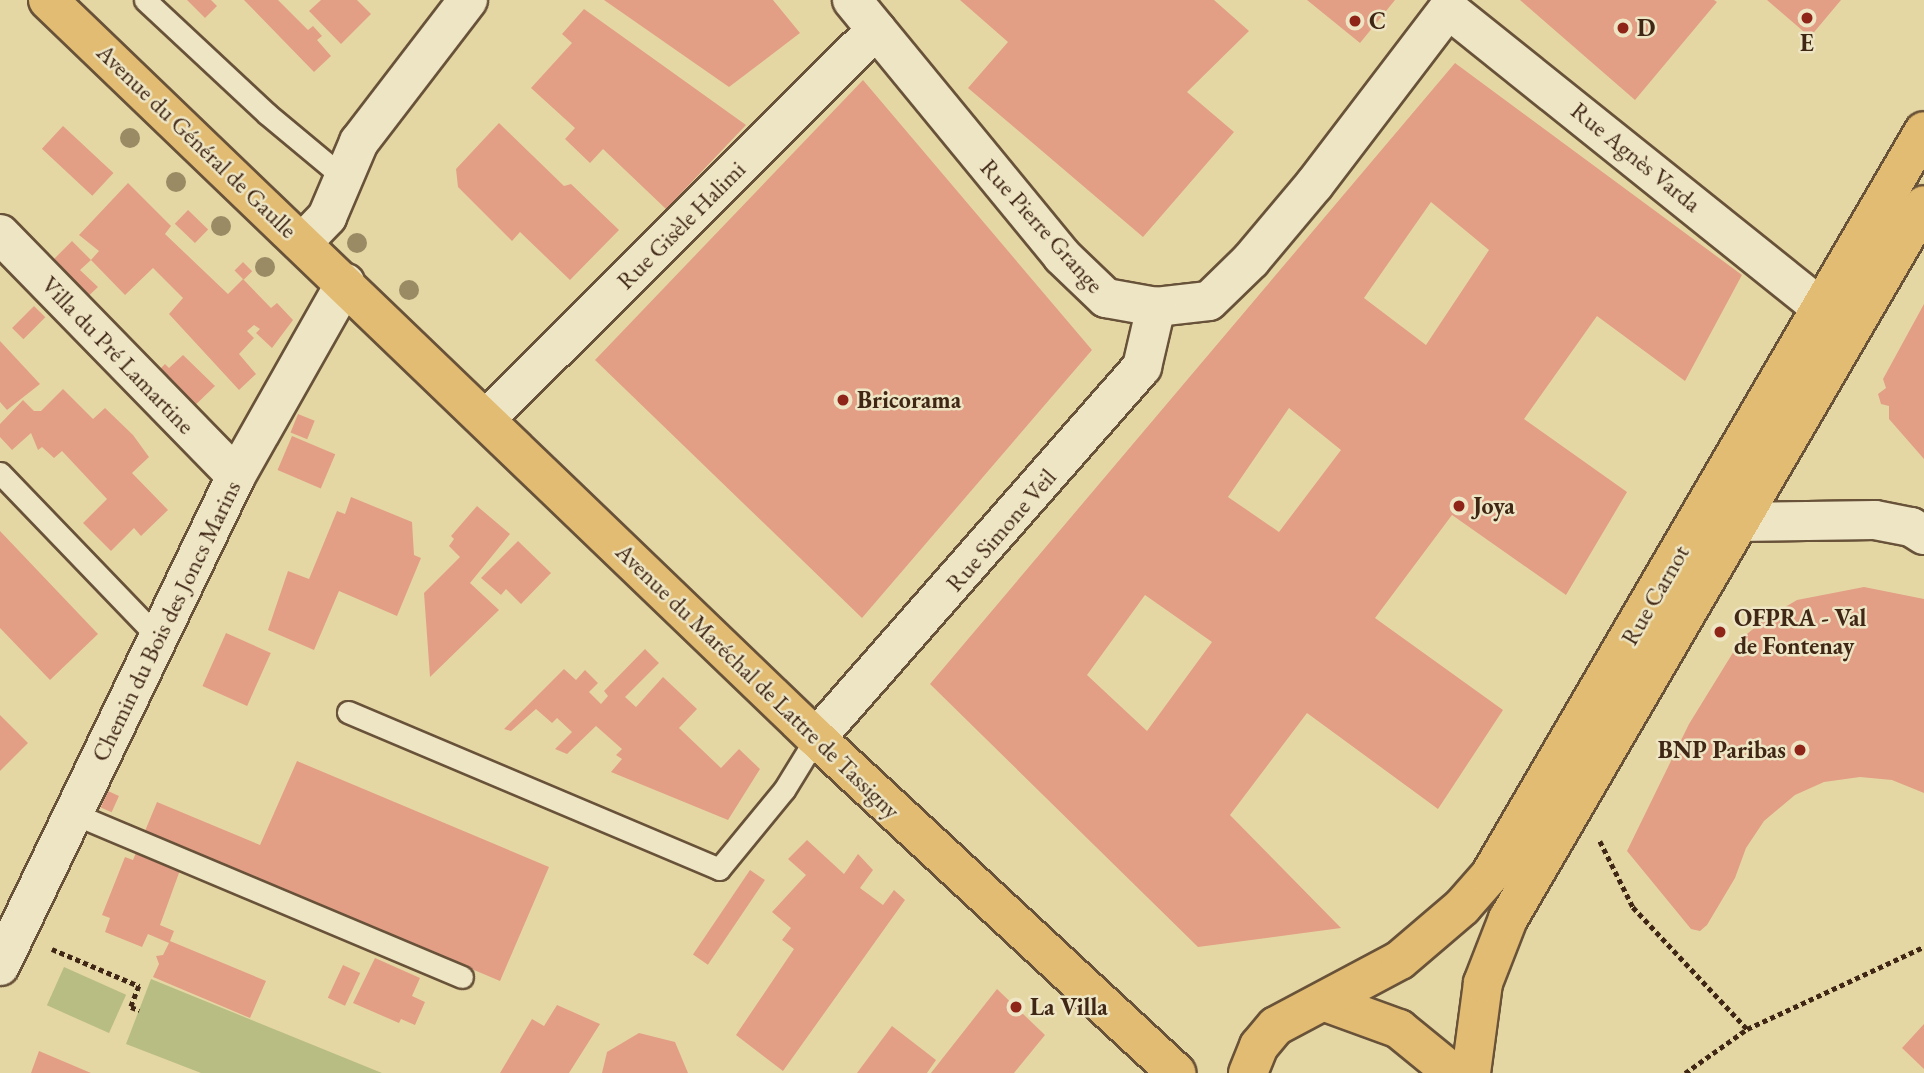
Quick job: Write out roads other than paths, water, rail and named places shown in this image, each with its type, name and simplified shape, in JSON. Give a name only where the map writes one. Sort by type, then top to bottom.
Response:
[{"type":"main road","name":"Avenue du Général de Gaulle","points":[[48,0],[345,282]]},
{"type":"main road","name":"Rue Carnot","points":[[1248,1073],[1259,1046],[1276,1026],[1400,960],[1462,907],[1490,876],[1823,309],[1924,131]]},
{"type":"main road","name":"Rue Carnot","points":[[1471,1073],[1475,1020],[1495,946],[1578,797],[1924,205]]},
{"type":"main road","name":"Avenue du Maréchal de Lattre de Tassigny","points":[[345,282],[816,738],[1176,1073]]},
{"type":"main road","points":[[1325,1002],[1399,1029],[1452,1073]]},
{"type":"street","points":[[303,242],[327,217],[359,142],[468,0]]},
{"type":"street","name":"Rue Pierre Grange","points":[[852,0],[1062,256],[1106,299],[1156,307],[1209,302],[1251,261],[1451,4]]},
{"type":"street","name":"Rue Agnès Varda","points":[[1451,4],[1823,309]]},
{"type":"street","name":"Rue Gisèle Halimi","points":[[486,419],[876,30]]},
{"type":"street","name":"Villa du Pré Lamartine","points":[[0,234],[236,476]]},
{"type":"street","name":"Chemin du Bois des Joncs Marins","points":[[6,950],[160,639],[236,476],[345,282]]},
{"type":"street","name":"Rue Simone Veil","points":[[816,738],[1142,367],[1156,307]]},
{"type":"street","points":[[1739,522],[1875,520],[1911,527],[1924,535]]},
{"type":"lane","points":[[145,0],[266,113],[344,177]]},
{"type":"lane","points":[[0,473],[160,639]]},
{"type":"lane","points":[[348,712],[719,869],[784,790],[816,738]]},
{"type":"lane","points":[[72,813],[462,977]]},
{"type":"place","name":"E","points":[[1807,18]]},
{"type":"place","name":"C","points":[[1355,21]]},
{"type":"place","name":"D","points":[[1623,28]]},
{"type":"place","name":"Bricorama","points":[[843,400]]},
{"type":"place","name":"Joya","points":[[1459,506]]},
{"type":"place","name":"OFPRA - Val de Fontenay","points":[[1720,632]]},
{"type":"place","name":"BNP Paribas","points":[[1800,750]]},
{"type":"place","name":"La Villa","points":[[1016,1007]]}]
